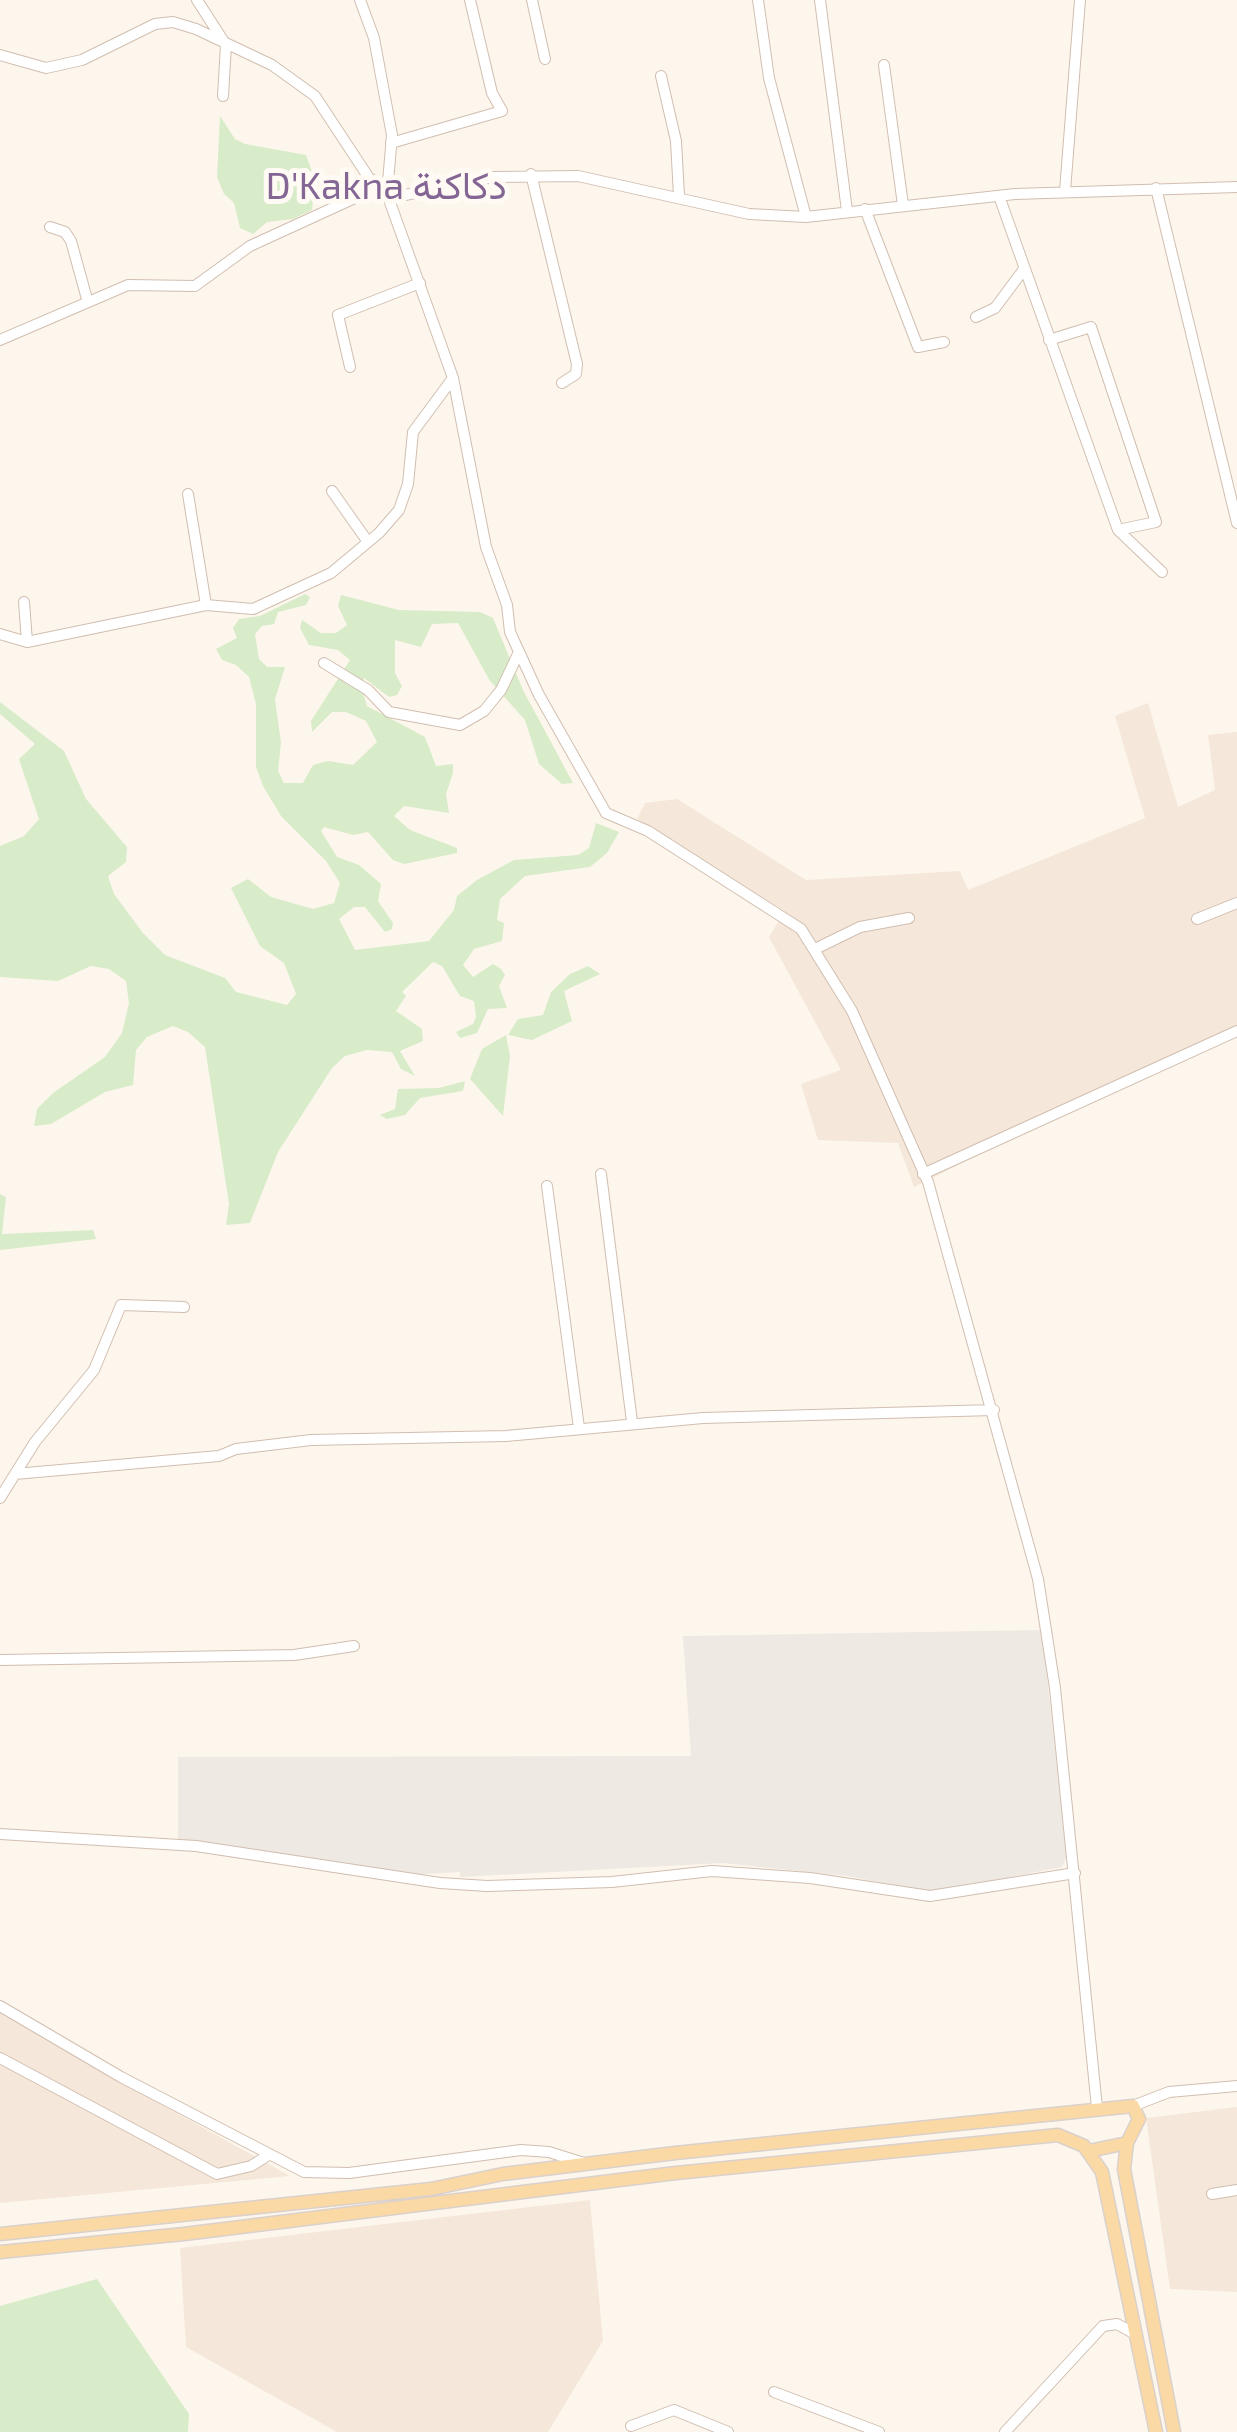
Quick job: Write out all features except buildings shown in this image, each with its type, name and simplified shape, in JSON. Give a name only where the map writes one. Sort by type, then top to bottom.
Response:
[{"type":"main road","points":[[0,2234],[431,2189],[589,2165],[1133,2106],[1139,2119],[1127,2144],[1124,2170],[1174,2432]]},
{"type":"main road","points":[[1069,2111],[1072,2139]]},
{"type":"main road","points":[[0,2252],[868,2152],[1051,2135],[1072,2139],[1089,2151],[1102,2172],[1156,2432]]},
{"type":"main road","points":[[1089,2151],[1127,2144]]},
{"type":"main road","points":[[464,2181],[466,2198]]},
{"type":"street","points":[[198,0],[226,45],[223,96]]},
{"type":"street","points":[[360,0],[388,101],[391,143],[384,187],[452,378],[486,547],[520,652],[596,802],[606,813],[648,831],[778,912],[800,929],[815,948],[875,1056],[923,1174],[994,1410],[1038,1579],[1076,1873],[1098,2108]]},
{"type":"street","points":[[391,143],[502,111],[492,93],[470,0]]},
{"type":"street","points":[[532,0],[545,59]]},
{"type":"street","points":[[758,0],[769,78],[806,216]]},
{"type":"street","points":[[820,0],[847,211]]},
{"type":"street","points":[[1065,192],[1080,0]]},
{"type":"street","points":[[0,55],[46,68],[62,66],[140,30],[173,22],[272,65],[314,96],[358,163],[400,196],[421,196],[493,178],[531,174],[578,176],[748,214],[806,216],[1000,196],[1237,187]]},
{"type":"street","points":[[884,65],[903,205]]},
{"type":"street","points":[[661,76],[676,141],[679,196]]},
{"type":"street","points":[[531,174],[576,364],[576,374],[562,383]]},
{"type":"street","points":[[0,340],[88,299],[128,286],[195,286],[250,246],[384,187]]},
{"type":"street","points":[[1156,188],[1237,522]]},
{"type":"street","points":[[1000,196],[1118,530],[1162,572]]},
{"type":"street","points":[[865,209],[918,347],[944,342]]},
{"type":"street","points":[[50,228],[65,232],[71,241],[88,299]]},
{"type":"street","points":[[976,317],[995,308],[1024,268]]},
{"type":"street","points":[[350,367],[338,315],[420,283]]},
{"type":"street","points":[[1049,340],[1090,327],[1156,522],[1118,530]]},
{"type":"street","points":[[0,634],[27,642],[206,605],[253,609],[331,573],[399,510],[408,484],[413,432],[452,378]]},
{"type":"street","points":[[332,492],[368,542]]},
{"type":"street","points":[[188,494],[206,605]]},
{"type":"street","points":[[24,602],[27,642]]},
{"type":"street","points":[[324,663],[368,690],[389,712],[460,725],[484,710],[501,690],[520,652]]},
{"type":"street","points":[[1196,919],[1237,903]]},
{"type":"street","points":[[815,948],[860,927],[909,918]]},
{"type":"street","points":[[923,1174],[1237,1031]]},
{"type":"street","points":[[601,1174],[632,1422]]},
{"type":"street","points":[[547,1186],[579,1428]]},
{"type":"street","points":[[0,1498],[53,1418],[94,1370],[121,1305],[184,1307]]},
{"type":"street","points":[[15,1474],[219,1456],[236,1449],[311,1440],[428,1440],[632,1422],[994,1410]]},
{"type":"street","points":[[0,1660],[294,1654],[354,1646]]},
{"type":"street","points":[[0,1834],[196,1846],[440,1884],[487,1886],[612,1882],[712,1871],[810,1878],[930,1896],[1076,1873]]},
{"type":"street","points":[[0,2006],[267,2156],[304,2172],[323,2175],[521,2150],[563,2155],[589,2165]]},
{"type":"street","points":[[0,2058],[217,2174],[252,2166],[267,2156]]},
{"type":"street","points":[[1133,2106],[1169,2092],[1237,2086]]},
{"type":"street","points":[[1212,2194],[1237,2190]]},
{"type":"street","points":[[1005,2432],[1103,2326],[1117,2324],[1136,2335]]},
{"type":"street","points":[[774,2392],[878,2432]]},
{"type":"street","points":[[631,2426],[674,2410],[728,2432]]},
{"type":"shaded area","points":[[1148,703],[1178,807],[1215,790],[1208,735],[1237,732],[1237,1026],[914,1187],[898,1143],[818,1140],[801,1084],[841,1070],[769,937],[785,911],[637,819],[645,803],[677,799],[806,880],[960,871],[968,890],[1145,818],[1115,716]]},
{"type":"shaded area","points":[[1042,1630],[1067,1856],[1062,1867],[933,1892],[846,1876],[723,1863],[460,1877],[460,1872],[410,1875],[326,1860],[178,1847],[178,1757],[691,1756],[683,1636]]},
{"type":"shaded area","points":[[0,2010],[67,2052],[290,2176],[0,2203]]},
{"type":"shaded area","points":[[1237,2107],[1237,2292],[1170,2289],[1146,2118]]},
{"type":"shaded area","points":[[590,2200],[603,2341],[548,2432],[337,2432],[186,2347],[180,2248]]},
{"type":"green space","points":[[220,116],[235,139],[245,144],[306,155],[315,180],[312,210],[293,219],[267,222],[253,234],[240,228],[234,203],[224,194],[217,177]]},
{"type":"green space","points":[[305,594],[310,597],[306,605],[278,612],[274,624],[262,626],[255,634],[259,659],[267,667],[285,667],[275,699],[281,743],[278,771],[284,783],[303,783],[313,765],[328,761],[353,765],[377,742],[366,721],[346,712],[332,712],[312,732],[311,721],[350,660],[338,650],[309,645],[300,628],[302,620],[321,633],[336,633],[347,625],[338,606],[341,595],[399,610],[480,612],[493,618],[523,690],[573,783],[562,784],[539,764],[525,720],[490,681],[458,623],[432,624],[421,647],[395,640],[395,673],[402,686],[397,695],[389,697],[364,678],[361,686],[367,706],[425,737],[436,766],[453,764],[453,773],[446,794],[449,813],[404,806],[394,816],[410,830],[457,848],[457,853],[404,864],[393,860],[368,832],[353,835],[324,827],[321,831],[337,857],[359,865],[381,884],[378,901],[393,923],[392,929],[385,932],[365,907],[354,907],[339,919],[355,950],[429,941],[454,910],[457,896],[477,880],[514,860],[578,855],[589,848],[596,823],[619,832],[607,853],[590,867],[525,876],[500,899],[497,920],[504,923],[502,941],[474,949],[463,965],[473,977],[493,964],[501,969],[505,975],[499,986],[507,1008],[488,1009],[477,1033],[460,1038],[456,1032],[473,1024],[476,1017],[474,1001],[460,996],[442,966],[433,962],[402,992],[406,996],[396,1011],[422,1029],[423,1041],[400,1051],[415,1076],[401,1069],[392,1052],[367,1050],[345,1056],[332,1068],[278,1152],[250,1223],[226,1225],[229,1204],[205,1047],[188,1032],[173,1026],[147,1037],[136,1050],[133,1085],[105,1092],[51,1124],[34,1126],[37,1109],[53,1093],[105,1057],[122,1033],[129,1003],[126,981],[109,969],[91,966],[58,981],[0,977],[0,846],[24,836],[39,819],[19,759],[35,744],[0,714],[0,702],[64,751],[86,799],[127,847],[126,862],[108,876],[114,894],[143,933],[165,955],[225,978],[236,992],[287,1005],[296,994],[284,963],[260,946],[231,888],[248,879],[271,897],[313,909],[334,903],[340,883],[326,861],[281,816],[263,786],[256,767],[256,704],[249,677],[236,665],[222,660],[216,649],[237,638],[233,628],[239,619],[260,616]]},
{"type":"green space","points":[[588,966],[600,974],[564,991],[572,1021],[532,1040],[508,1035],[518,1019],[543,1015],[551,992],[570,974]]},
{"type":"green space","points":[[506,1035],[510,1056],[503,1116],[470,1079],[482,1049]]},
{"type":"green space","points":[[465,1081],[463,1091],[420,1098],[405,1115],[387,1119],[380,1115],[395,1109],[398,1089],[439,1088]]},
{"type":"green space","points":[[0,1194],[6,1197],[2,1234],[93,1230],[96,1239],[0,1250]]},
{"type":"green space","points":[[97,2279],[189,2414],[188,2432],[0,2432],[0,2306]]},
{"type":"district","name":"D'Kakna دكاكنة","points":[[386,186]]}]
